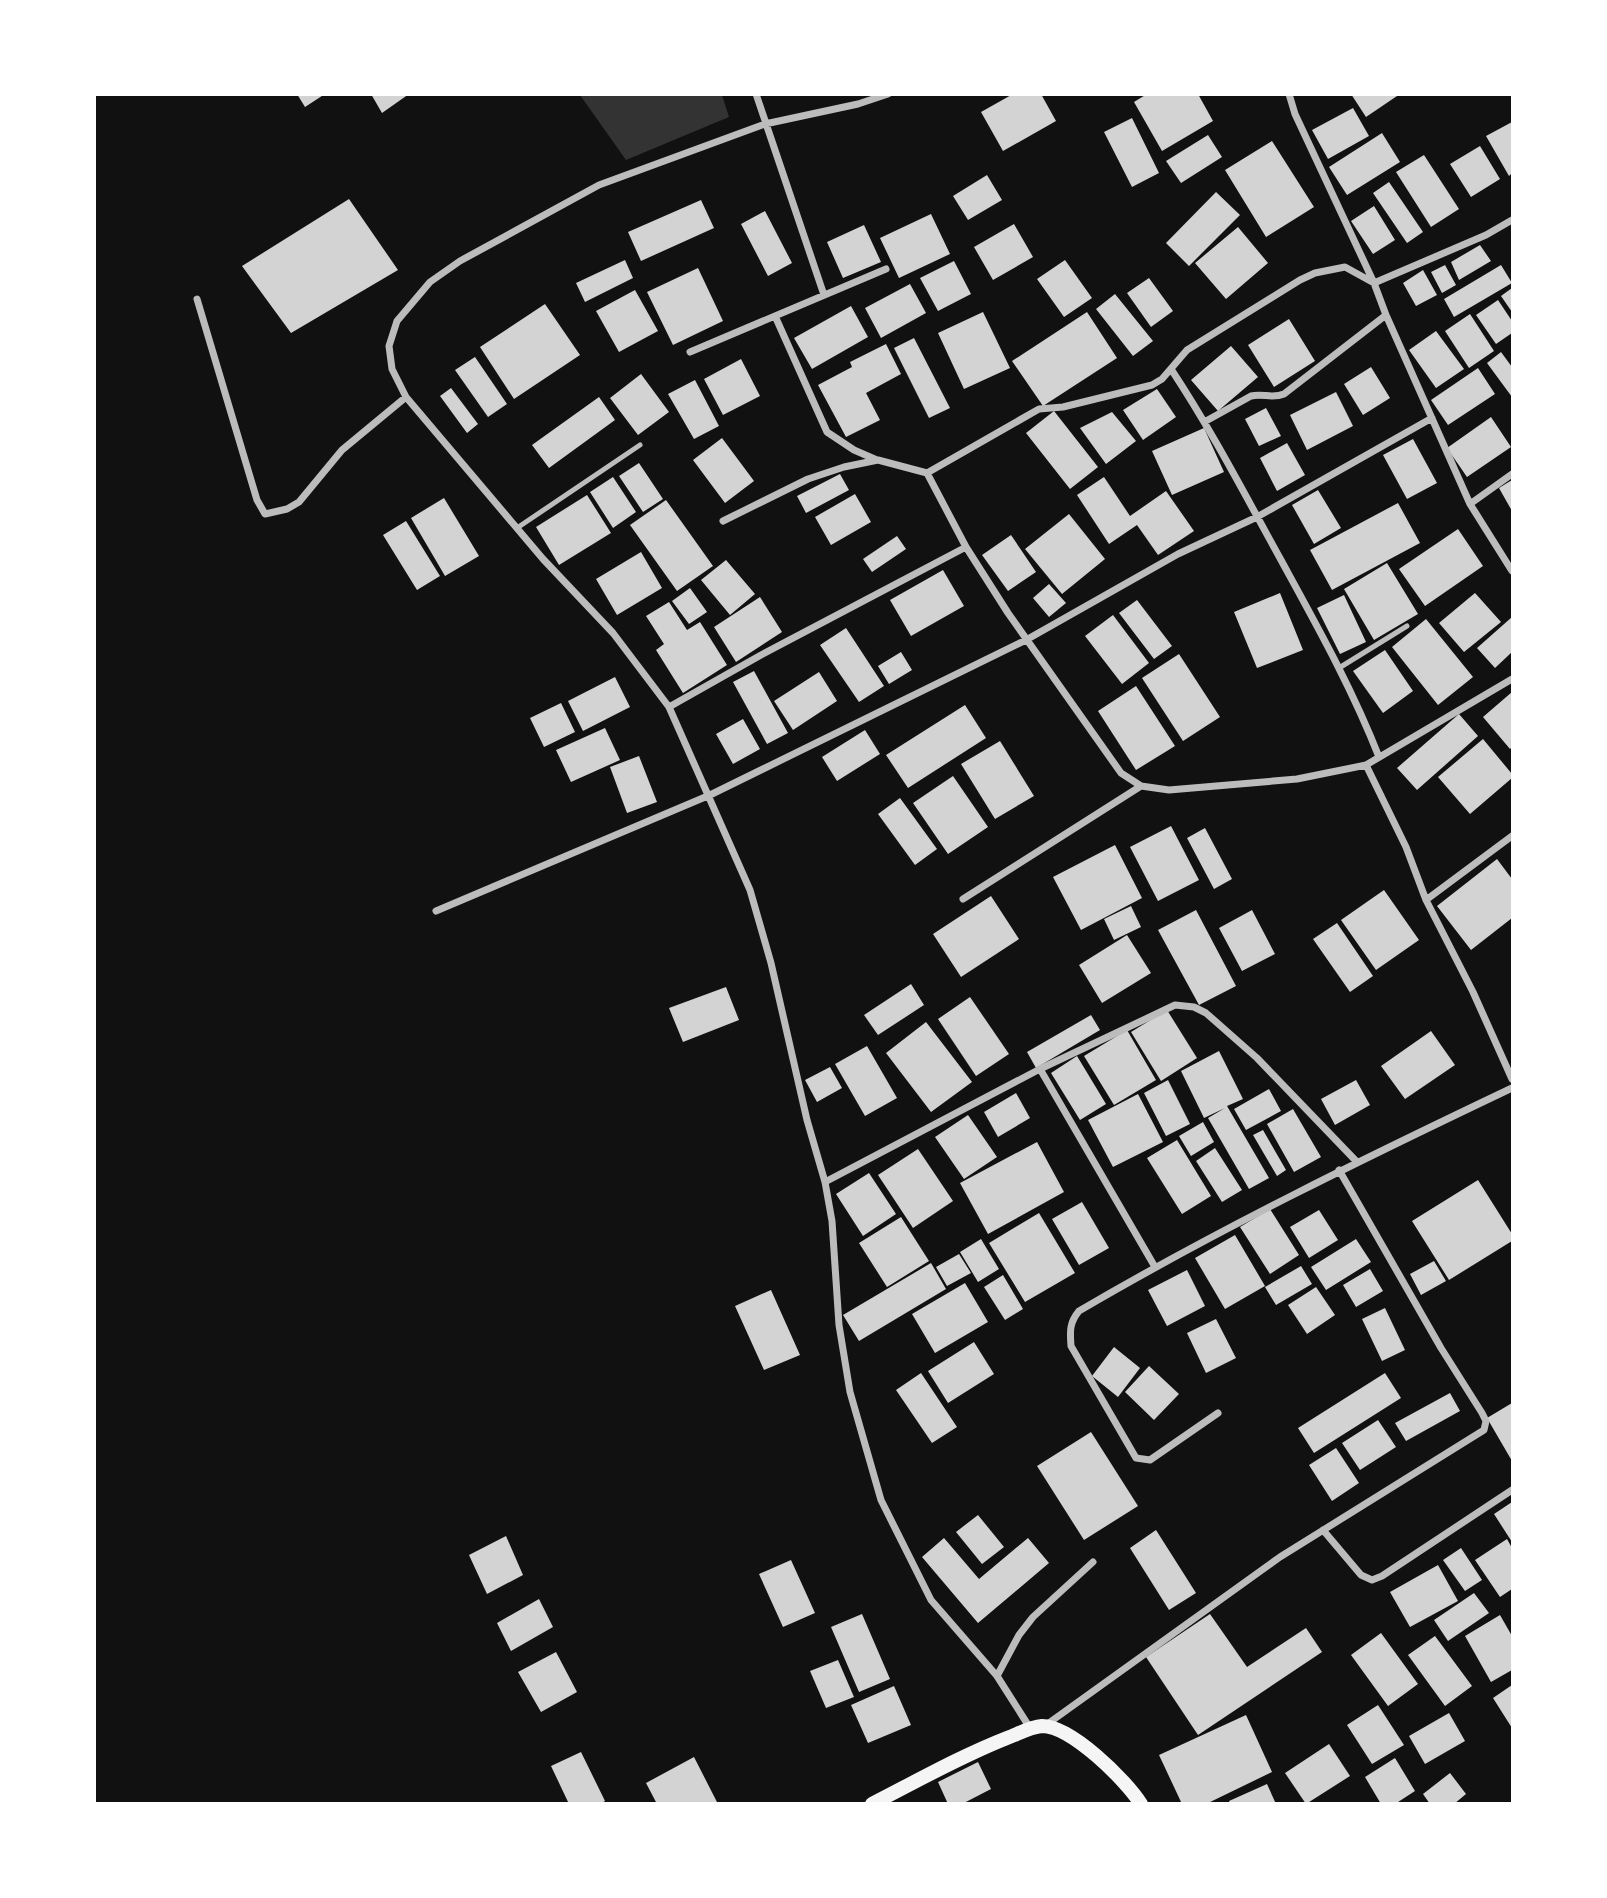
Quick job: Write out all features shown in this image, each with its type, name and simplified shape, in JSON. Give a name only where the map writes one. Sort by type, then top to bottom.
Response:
[{"type":"main road","points":[[872,1804],[981,1748],[1037,1728],[1077,1740],[1114,1771],[1141,1804]]},
{"type":"street","points":[[756,94],[824,295]]},
{"type":"street","points":[[888,94],[858,104],[765,124],[599,185],[460,261],[430,282],[397,321],[389,346],[392,369],[406,397],[517,528],[613,633],[669,707],[750,890],[771,964],[807,1120],[825,1182],[832,1221],[839,1325],[850,1392],[881,1500],[931,1600],[997,1676],[1037,1728],[1280,1557],[1476,1436],[1485,1427],[1482,1413],[1441,1348],[1339,1170]]},
{"type":"street","points":[[1289,94],[1295,114],[1374,283],[1385,315],[1470,503],[1511,565]]},
{"type":"street","points":[[1374,283],[1486,235],[1513,220]]},
{"type":"street","points":[[775,316],[827,432],[854,450],[878,460],[927,473],[1039,409],[1063,407],[1152,385],[1171,369],[1187,350],[1315,273],[1345,267],[1374,283]]},
{"type":"street","points":[[690,352],[886,269]]},
{"type":"street","points":[[197,299],[257,500],[265,514],[287,509],[299,502],[342,450],[406,397]]},
{"type":"street","points":[[1206,421],[1251,396],[1258,394],[1275,398],[1284,394],[1385,315]]},
{"type":"street","points":[[1171,369],[1206,421],[1339,668],[1379,757]]},
{"type":"street","points":[[436,911],[710,795],[1026,640],[1178,554],[1257,517],[1432,418]]},
{"type":"street","points":[[723,521],[808,479],[878,460]]},
{"type":"street","points":[[927,473],[966,547],[1026,640],[1121,772],[1141,786],[1169,790],[1297,779],[1366,765],[1513,679]]},
{"type":"street","points":[[1470,503],[1513,474]]},
{"type":"street","points":[[669,707],[966,547]]},
{"type":"street","points":[[1366,765],[1406,847],[1426,900],[1513,1079]]},
{"type":"street","points":[[963,899],[1141,786]]},
{"type":"street","points":[[1426,900],[1513,836]]},
{"type":"street","points":[[825,1182],[1040,1069],[1175,1005],[1194,1007],[1206,1013],[1257,1058],[1357,1162]]},
{"type":"street","points":[[1040,1069],[1155,1267]]},
{"type":"street","points":[[1218,1413],[1150,1460],[1136,1458],[1072,1346],[1072,1319],[1079,1311],[1155,1267],[1339,1170],[1513,1088]]},
{"type":"street","points":[[1323,1530],[1362,1574],[1372,1580],[1513,1490]]},
{"type":"street","points":[[997,1676],[1019,1635],[1033,1616],[1093,1562]]},
{"type":"lane","points":[[517,528],[640,445]]},
{"type":"lane","points":[[1339,668],[1407,626]]},
{"type":"shaded area","points":[[580,95],[722,95],[729,117],[626,160]]},
{"type":"building","points":[[297,94],[325,94],[305,107]]},
{"type":"building","points":[[371,94],[409,94],[382,113]]},
{"type":"building","points":[[1013,94],[1041,94],[1056,121],[1003,151],[981,112]]},
{"type":"building","points":[[1147,94],[1198,94],[1213,121],[1162,151],[1134,102]]},
{"type":"building","points":[[1351,94],[1400,94],[1366,117]]},
{"type":"building","points":[[1353,108],[1369,136],[1328,159],[1312,130]]},
{"type":"building","points":[[1132,118],[1159,173],[1132,187],[1104,132]]},
{"type":"building","points":[[1512,122],[1512,173],[1509,176],[1486,136]]},
{"type":"building","points":[[1382,133],[1400,162],[1347,195],[1329,167]]},
{"type":"building","points":[[1208,135],[1222,157],[1181,183],[1166,161]]},
{"type":"building","points":[[1272,141],[1314,207],[1266,237],[1225,170]]},
{"type":"building","points":[[1480,146],[1500,179],[1471,197],[1450,164]]},
{"type":"building","points":[[1424,155],[1459,209],[1431,227],[1396,172]]},
{"type":"building","points":[[987,175],[1002,200],[968,220],[953,196]]},
{"type":"building","points":[[1389,182],[1423,232],[1407,243],[1373,193]]},
{"type":"building","points":[[1216,192],[1240,215],[1189,266],[1166,243]]},
{"type":"building","points":[[349,199],[398,270],[291,333],[242,266]]},
{"type":"building","points":[[701,200],[714,228],[641,261],[628,232]]},
{"type":"building","points":[[1374,206],[1395,240],[1373,254],[1351,221]]},
{"type":"building","points":[[765,211],[792,263],[768,276],[741,224]]},
{"type":"building","points":[[931,214],[950,254],[899,278],[880,238]]},
{"type":"building","points":[[1014,224],[1033,257],[993,280],[974,247]]},
{"type":"building","points":[[864,225],[881,262],[843,278],[827,242]]},
{"type":"building","points":[[1238,227],[1268,263],[1226,299],[1195,263]]},
{"type":"building","points":[[1480,245],[1491,261],[1459,280],[1451,262]]},
{"type":"building","points":[[625,260],[633,278],[585,302],[576,283]]},
{"type":"building","points":[[1065,260],[1092,298],[1064,317],[1037,279]]},
{"type":"building","points":[[954,261],[971,294],[938,311],[920,278]]},
{"type":"building","points":[[1445,265],[1456,285],[1442,293],[1431,272]]},
{"type":"building","points":[[1501,265],[1512,283],[1454,317],[1444,299]]},
{"type":"building","points":[[698,268],[723,321],[673,345],[647,292]]},
{"type":"building","points":[[1423,270],[1437,295],[1416,306],[1403,283]]},
{"type":"building","points":[[1149,278],[1173,311],[1151,327],[1127,293]]},
{"type":"building","points":[[910,284],[926,313],[881,338],[865,308]]},
{"type":"building","points":[[1512,288],[1512,312],[1501,296]]},
{"type":"building","points":[[635,290],[658,331],[619,352],[596,311]]},
{"type":"building","points":[[1115,294],[1153,341],[1133,356],[1096,309]]},
{"type":"building","points":[[1498,300],[1512,321],[1512,333],[1496,344],[1476,315]]},
{"type":"building","points":[[545,304],[580,355],[514,399],[480,347]]},
{"type":"building","points":[[851,306],[868,337],[812,369],[794,338]]},
{"type":"building","points":[[983,312],[1010,368],[964,389],[938,333]]},
{"type":"building","points":[[1087,312],[1117,358],[1043,406],[1012,361]]},
{"type":"building","points":[[1470,314],[1494,351],[1469,368],[1445,331]]},
{"type":"building","points":[[1289,319],[1315,361],[1274,387],[1248,345]]},
{"type":"building","points":[[1436,331],[1464,369],[1436,388],[1409,350]]},
{"type":"building","points":[[914,338],[950,408],[929,418],[894,348]]},
{"type":"building","points":[[886,344],[901,374],[866,393],[880,420],[846,437],[818,385],[852,367],[850,362]]},
{"type":"building","points":[[1231,346],[1258,377],[1218,411],[1191,380]]},
{"type":"building","points":[[1501,352],[1512,367],[1512,397],[1487,363]]},
{"type":"building","points":[[475,357],[507,404],[488,417],[455,370]]},
{"type":"building","points":[[741,359],[760,396],[723,415],[704,379]]},
{"type":"building","points":[[1371,367],[1390,398],[1363,415],[1344,384]]},
{"type":"building","points":[[1478,368],[1495,394],[1448,425],[1431,400]]},
{"type":"building","points":[[641,374],[669,412],[638,435],[610,398]]},
{"type":"building","points":[[695,380],[719,426],[694,439],[668,394]]},
{"type":"building","points":[[451,388],[478,424],[467,433],[440,396]]},
{"type":"building","points":[[1157,389],[1176,417],[1143,440],[1123,410]]},
{"type":"building","points":[[1336,392],[1353,426],[1307,450],[1290,415]]},
{"type":"building","points":[[599,397],[615,420],[549,468],[532,445]]},
{"type":"building","points":[[1266,408],[1281,436],[1259,446],[1245,419]]},
{"type":"building","points":[[1054,411],[1098,467],[1070,489],[1026,433]]},
{"type":"building","points":[[1112,412],[1136,441],[1106,464],[1080,428]]},
{"type":"building","points":[[1491,417],[1511,447],[1467,477],[1447,448]]},
{"type":"building","points":[[1204,428],[1224,472],[1172,495],[1152,451]]},
{"type":"building","points":[[722,438],[754,481],[725,503],[693,460]]},
{"type":"building","points":[[1413,439],[1437,483],[1407,499],[1383,455]]},
{"type":"building","points":[[1287,443],[1305,475],[1277,491],[1260,458]]},
{"type":"building","points":[[639,463],[663,499],[643,512],[619,476]]},
{"type":"building","points":[[840,474],[849,490],[806,513],[797,496]]},
{"type":"building","points":[[613,477],[636,512],[613,528],[590,492]]},
{"type":"building","points":[[1104,477],[1130,516],[1166,491],[1194,531],[1158,555],[1137,525],[1109,544],[1077,495]]},
{"type":"building","points":[[1512,480],[1512,511],[1499,488]]},
{"type":"building","points":[[1318,490],[1341,528],[1314,544],[1292,505]]},
{"type":"building","points":[[855,494],[871,522],[831,545],[815,517]]},
{"type":"building","points":[[587,495],[611,533],[559,565],[536,527]]},
{"type":"building","points":[[444,498],[479,556],[445,576],[411,518]]},
{"type":"building","points":[[666,500],[713,566],[677,591],[630,525]]},
{"type":"building","points":[[1398,503],[1420,543],[1332,590],[1310,550]]},
{"type":"building","points":[[1069,514],[1105,559],[1062,594],[1025,549]]},
{"type":"building","points":[[406,521],[440,576],[417,590],[383,535]]},
{"type":"building","points":[[1458,529],[1483,566],[1425,606],[1399,569]]},
{"type":"building","points":[[1011,535],[1036,572],[1008,591],[982,555]]},
{"type":"building","points":[[897,536],[906,549],[872,572],[863,559]]},
{"type":"building","points":[[641,552],[662,588],[617,615],[596,579]]},
{"type":"building","points":[[726,560],[755,594],[730,615],[701,580]]},
{"type":"building","points":[[1387,563],[1418,614],[1374,640],[1344,589]]},
{"type":"building","points":[[943,570],[964,606],[911,636],[890,600]]},
{"type":"building","points":[[1049,584],[1066,603],[1049,617],[1033,598]]},
{"type":"building","points":[[690,588],[707,612],[689,624],[672,601]]},
{"type":"building","points":[[1280,593],[1303,650],[1257,668],[1234,612]]},
{"type":"building","points":[[1475,593],[1501,622],[1464,652],[1439,623]]},
{"type":"building","points":[[1344,595],[1366,642],[1340,654],[1317,608]]},
{"type":"building","points":[[760,597],[782,632],[736,662],[714,627]]},
{"type":"building","points":[[1137,600],[1172,646],[1154,659],[1119,613]]},
{"type":"building","points":[[669,602],[687,630],[700,622],[727,665],[683,693],[656,650],[664,644],[646,616]]},
{"type":"building","points":[[1113,615],[1149,663],[1122,684],[1085,636]]},
{"type":"building","points":[[1512,617],[1512,652],[1495,668],[1477,648]]},
{"type":"building","points":[[1426,619],[1473,677],[1438,705],[1392,647]]},
{"type":"building","points":[[846,628],[884,686],[859,702],[820,645]]},
{"type":"building","points":[[1385,650],[1413,691],[1383,713],[1353,671]]},
{"type":"building","points":[[901,652],[912,670],[889,684],[878,666]]},
{"type":"building","points":[[1179,654],[1220,717],[1183,741],[1142,678]]},
{"type":"building","points":[[754,671],[788,733],[767,744],[733,682]]},
{"type":"building","points":[[819,672],[837,701],[793,730],[774,701]]},
{"type":"building","points":[[615,677],[630,707],[583,731],[568,701]]},
{"type":"building","points":[[1136,686],[1175,746],[1136,770],[1098,711]]},
{"type":"building","points":[[1512,692],[1512,747],[1510,749],[1483,717]]},
{"type":"building","points":[[561,703],[575,732],[544,747],[530,718]]},
{"type":"building","points":[[965,705],[986,738],[908,788],[886,755]]},
{"type":"building","points":[[1459,714],[1478,736],[1417,790],[1397,768]]},
{"type":"building","points":[[743,719],[760,749],[733,764],[716,734]]},
{"type":"building","points":[[605,728],[620,760],[571,782],[556,750]]},
{"type":"building","points":[[865,730],[880,754],[837,781],[822,757]]},
{"type":"building","points":[[1483,739],[1512,774],[1512,778],[1470,814],[1438,777]]},
{"type":"building","points":[[1000,741],[1034,796],[995,819],[961,764]]},
{"type":"building","points":[[639,756],[657,802],[627,813],[610,767]]},
{"type":"building","points":[[953,776],[988,827],[948,854],[913,803]]},
{"type":"building","points":[[900,798],[937,849],[915,865],[878,814]]},
{"type":"building","points":[[1171,826],[1199,880],[1158,901],[1130,847]]},
{"type":"building","points":[[1205,828],[1232,879],[1214,889],[1187,838]]},
{"type":"building","points":[[1115,845],[1142,898],[1081,930],[1053,877]]},
{"type":"building","points":[[1497,859],[1512,879],[1512,918],[1471,950],[1437,906]]},
{"type":"building","points":[[1384,890],[1419,940],[1376,970],[1341,920]]},
{"type":"building","points":[[991,896],[1019,939],[961,977],[933,934]]},
{"type":"building","points":[[1131,906],[1141,927],[1114,940],[1104,919]]},
{"type":"building","points":[[1196,910],[1236,986],[1199,1005],[1158,930]]},
{"type":"building","points":[[1252,910],[1275,954],[1242,971],[1219,928]]},
{"type":"building","points":[[1337,923],[1373,976],[1350,992],[1313,939]]},
{"type":"building","points":[[1127,935],[1151,973],[1102,1003],[1079,965]]},
{"type":"building","points":[[911,984],[924,1005],[878,1035],[864,1015]]},
{"type":"building","points":[[726,987],[739,1020],[683,1042],[669,1008]]},
{"type":"building","points":[[970,997],[1009,1054],[976,1076],[938,1019]]},
{"type":"building","points":[[1167,1010],[1197,1058],[1161,1081],[1131,1032]]},
{"type":"building","points":[[1091,1015],[1100,1030],[1036,1068],[1027,1052]]},
{"type":"building","points":[[926,1022],[972,1082],[931,1112],[886,1053]]},
{"type":"building","points":[[1127,1030],[1156,1080],[1114,1105],[1084,1056]]},
{"type":"building","points":[[1431,1031],[1455,1065],[1405,1099],[1381,1066]]},
{"type":"building","points":[[867,1046],[897,1098],[865,1116],[835,1064]]},
{"type":"building","points":[[1219,1051],[1243,1099],[1227,1106],[1269,1178],[1249,1189],[1208,1118],[1225,1108],[1204,1118],[1181,1071]]},
{"type":"building","points":[[1077,1056],[1106,1104],[1080,1120],[1051,1073]]},
{"type":"building","points":[[830,1067],[842,1088],[817,1102],[805,1080]]},
{"type":"building","points":[[1168,1080],[1190,1124],[1166,1136],[1144,1093]]},
{"type":"building","points":[[1356,1080],[1370,1105],[1335,1125],[1321,1099]]},
{"type":"building","points":[[1269,1089],[1281,1111],[1246,1130],[1234,1109]]},
{"type":"building","points":[[1016,1093],[1030,1118],[998,1137],[984,1112]]},
{"type":"building","points":[[1138,1094],[1163,1142],[1113,1167],[1088,1120]]},
{"type":"building","points":[[1293,1109],[1321,1157],[1294,1172],[1267,1124]]},
{"type":"building","points":[[968,1115],[997,1157],[964,1179],[935,1137]]},
{"type":"building","points":[[1203,1122],[1214,1142],[1191,1156],[1179,1136]]},
{"type":"building","points":[[1263,1130],[1286,1170],[1277,1176],[1253,1135]]},
{"type":"building","points":[[1177,1140],[1211,1196],[1182,1214],[1147,1158]]},
{"type":"building","points":[[1037,1142],[1064,1192],[988,1234],[960,1183]]},
{"type":"building","points":[[1215,1148],[1242,1190],[1222,1202],[1196,1161]]},
{"type":"building","points":[[918,1149],[953,1201],[913,1228],[878,1175]]},
{"type":"building","points":[[869,1173],[896,1214],[863,1236],[836,1194]]},
{"type":"building","points":[[1478,1180],[1512,1234],[1512,1241],[1449,1280],[1412,1221]]},
{"type":"building","points":[[1082,1202],[1109,1248],[1079,1265],[1052,1219]]},
{"type":"building","points":[[1270,1209],[1299,1255],[1270,1274],[1240,1227]]},
{"type":"building","points":[[1319,1210],[1338,1240],[1309,1258],[1290,1227]]},
{"type":"building","points":[[1039,1213],[1075,1273],[1025,1302],[989,1243]]},
{"type":"building","points":[[901,1217],[929,1261],[887,1287],[859,1243]]},
{"type":"building","points":[[1235,1235],[1265,1286],[1225,1309],[1195,1258]]},
{"type":"building","points":[[981,1239],[999,1269],[978,1282],[960,1252]]},
{"type":"building","points":[[1356,1239],[1371,1262],[1326,1290],[1311,1267]]},
{"type":"building","points":[[959,1254],[971,1273],[947,1286],[936,1267]]},
{"type":"building","points":[[1434,1261],[1446,1281],[1421,1295],[1410,1274]]},
{"type":"building","points":[[931,1263],[946,1289],[859,1341],[843,1315]]},
{"type":"building","points":[[1301,1266],[1312,1284],[1276,1305],[1265,1287]]},
{"type":"building","points":[[1370,1269],[1383,1291],[1356,1307],[1343,1285]]},
{"type":"building","points":[[1187,1270],[1205,1306],[1167,1326],[1148,1290]]},
{"type":"building","points":[[1003,1275],[1023,1309],[1005,1320],[984,1287]]},
{"type":"building","points":[[965,1283],[988,1322],[935,1353],[912,1314]]},
{"type":"building","points":[[1316,1287],[1335,1315],[1307,1334],[1288,1305]]},
{"type":"building","points":[[771,1290],[800,1355],[764,1370],[735,1306]]},
{"type":"building","points":[[1385,1308],[1405,1350],[1382,1361],[1362,1319]]},
{"type":"building","points":[[1216,1319],[1236,1358],[1206,1373],[1187,1333]]},
{"type":"building","points":[[974,1342],[994,1374],[948,1403],[928,1371]]},
{"type":"building","points":[[1114,1347],[1140,1368],[1118,1397],[1092,1376]]},
{"type":"building","points":[[1149,1366],[1179,1394],[1154,1420],[1125,1392]]},
{"type":"building","points":[[921,1373],[957,1427],[932,1443],[896,1390]]},
{"type":"building","points":[[1385,1373],[1401,1398],[1314,1453],[1298,1428]]},
{"type":"building","points":[[1450,1393],[1460,1411],[1406,1441],[1395,1423]]},
{"type":"building","points":[[1512,1403],[1512,1461],[1487,1418]]},
{"type":"building","points":[[1378,1420],[1396,1447],[1360,1470],[1342,1443]]},
{"type":"building","points":[[1091,1432],[1138,1506],[1084,1540],[1037,1466]]},
{"type":"building","points":[[1336,1448],[1359,1483],[1332,1501],[1309,1465]]},
{"type":"building","points":[[1512,1502],[1512,1542],[1494,1514]]},
{"type":"building","points":[[978,1515],[1004,1547],[982,1564],[956,1532]]},
{"type":"building","points":[[1156,1530],[1196,1593],[1169,1610],[1130,1548]]},
{"type":"building","points":[[506,1536],[523,1575],[487,1594],[469,1555]]},
{"type":"building","points":[[944,1538],[979,1579],[1028,1538],[1049,1563],[978,1623],[922,1557]]},
{"type":"building","points":[[1507,1539],[1512,1548],[1512,1589],[1500,1597],[1475,1560]]},
{"type":"building","points":[[1461,1548],[1482,1580],[1465,1591],[1443,1560]]},
{"type":"building","points":[[791,1560],[815,1613],[783,1627],[759,1574]]},
{"type":"building","points":[[1438,1565],[1458,1601],[1410,1627],[1390,1592]]},
{"type":"building","points":[[1474,1593],[1489,1613],[1448,1641],[1434,1620]]},
{"type":"building","points":[[539,1599],[553,1627],[511,1651],[497,1623]]},
{"type":"building","points":[[862,1614],[890,1679],[859,1692],[831,1627]]},
{"type":"building","points":[[1210,1614],[1247,1667],[1306,1628],[1322,1652],[1198,1735],[1146,1657]]},
{"type":"building","points":[[1500,1615],[1512,1636],[1512,1670],[1491,1682],[1465,1636]]},
{"type":"building","points":[[1381,1633],[1418,1684],[1388,1706],[1351,1655]]},
{"type":"building","points":[[1435,1636],[1472,1686],[1445,1706],[1408,1655]]},
{"type":"building","points":[[556,1652],[577,1692],[541,1712],[518,1672]]},
{"type":"building","points":[[838,1660],[854,1697],[826,1708],[810,1671]]},
{"type":"building","points":[[1512,1685],[1512,1728],[1493,1698]]},
{"type":"building","points":[[894,1686],[911,1725],[868,1743],[851,1705]]},
{"type":"building","points":[[1378,1705],[1404,1745],[1372,1764],[1347,1725]]},
{"type":"building","points":[[1449,1713],[1465,1741],[1425,1764],[1409,1736]]},
{"type":"building","points":[[1246,1715],[1272,1772],[1206,1804],[1182,1804],[1159,1755]]},
{"type":"building","points":[[1329,1744],[1350,1776],[1306,1804],[1285,1773]]},
{"type":"building","points":[[581,1752],[605,1801],[600,1804],[569,1804],[551,1766]]},
{"type":"building","points":[[694,1757],[718,1804],[657,1804],[646,1783]]},
{"type":"building","points":[[1395,1758],[1415,1791],[1395,1804],[1381,1804],[1365,1777]]},
{"type":"building","points":[[978,1762],[991,1789],[962,1804],[948,1804],[938,1782]]},
{"type":"building","points":[[1450,1773],[1466,1794],[1454,1804],[1430,1804],[1423,1794]]},
{"type":"building","points":[[1267,1784],[1276,1804],[1230,1804],[1229,1801]]}]
